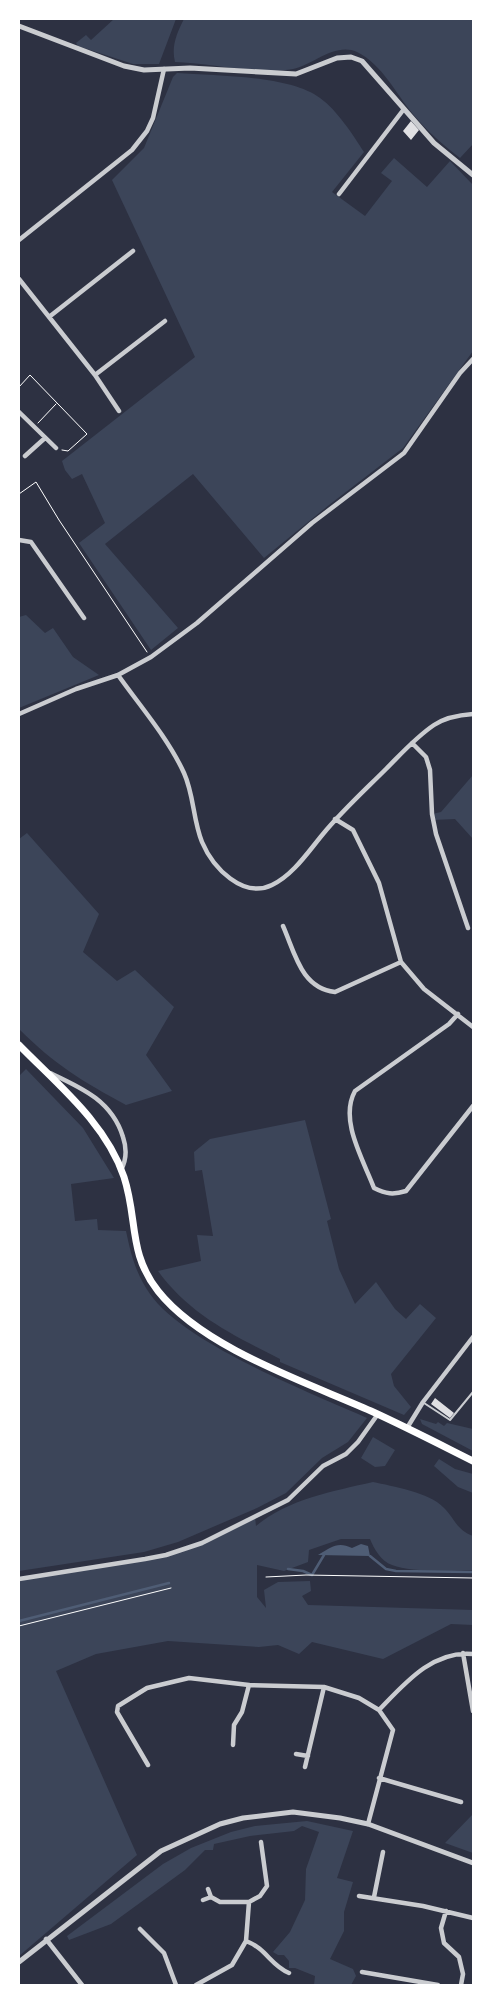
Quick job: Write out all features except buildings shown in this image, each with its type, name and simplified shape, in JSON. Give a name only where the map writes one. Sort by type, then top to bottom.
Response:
[{"type":"main road","points":[[19,1045],[93,1122],[121,1170],[127,1190],[134,1242],[140,1260],[145,1272],[168,1303],[188,1320],[262,1363],[378,1414],[473,1461]]},
{"type":"street","points":[[19,26],[124,66],[144,70],[190,68],[296,74],[337,58],[351,57],[362,60],[434,143],[473,175]]},
{"type":"street","points":[[19,240],[132,150],[148,130],[153,118],[164,69]]},
{"type":"street","points":[[339,194],[404,109]]},
{"type":"street","points":[[49,317],[133,251]]},
{"type":"street","points":[[19,279],[95,375],[119,411]]},
{"type":"street","points":[[95,375],[165,321]]},
{"type":"street","points":[[19,714],[76,689],[118,675],[151,657],[197,623],[312,523],[404,453],[460,373],[473,359]]},
{"type":"street","points":[[19,412],[56,448]]},
{"type":"street","points":[[25,456],[45,438]]},
{"type":"street","points":[[19,540],[31,542],[84,618]]},
{"type":"street","points":[[118,675],[184,772],[202,842],[215,863],[233,881],[252,888],[265,888],[280,881],[336,819],[412,743],[434,725],[455,716],[473,714]]},
{"type":"street","points":[[412,743],[426,757],[430,770],[432,814],[436,834],[468,928]]},
{"type":"street","points":[[336,819],[353,830],[379,884],[401,962],[424,989],[473,1026]]},
{"type":"street","points":[[283,926],[306,978],[323,991],[335,992],[401,962]]},
{"type":"street","points":[[458,1014],[449,1024],[355,1091],[350,1101],[348,1111],[351,1128],[374,1188],[385,1193],[396,1194],[406,1191],[473,1106]]},
{"type":"street","points":[[44,1070],[94,1095],[113,1115],[120,1127],[126,1151],[125,1162],[121,1170]]},
{"type":"street","points":[[407,1428],[423,1402],[473,1338]]},
{"type":"street","points":[[19,1579],[166,1555],[202,1543],[288,1500],[323,1466],[346,1454],[358,1442],[378,1414]]},
{"type":"street","points":[[379,1710],[405,1683],[434,1661],[463,1653],[473,1654]]},
{"type":"street","points":[[463,1653],[473,1711]]},
{"type":"street","points":[[148,1765],[117,1712],[118,1706],[147,1688],[189,1678],[249,1685],[324,1687],[359,1698],[379,1710],[394,1730],[379,1778],[368,1824]]},
{"type":"street","points":[[233,1745],[234,1725],[242,1712],[249,1685]]},
{"type":"street","points":[[305,1767],[324,1687]]},
{"type":"street","points":[[296,1754],[308,1756]]},
{"type":"street","points":[[379,1778],[461,1802]]},
{"type":"street","points":[[19,1962],[160,1851],[220,1824],[264,1814],[293,1812],[321,1814],[368,1824],[473,1862]]},
{"type":"street","points":[[208,1889],[211,1897],[220,1902],[249,1902],[260,1896],[267,1886],[261,1842]]},
{"type":"street","points":[[374,1898],[383,1852]]},
{"type":"street","points":[[359,1896],[446,1911],[473,1918]]},
{"type":"street","points":[[203,1900],[211,1897]]},
{"type":"street","points":[[196,1985],[207,1983],[232,1965],[246,1940],[249,1902]]},
{"type":"street","points":[[446,1911],[441,1928],[444,1943],[459,1957],[463,1974],[461,1985]]},
{"type":"street","points":[[140,1929],[164,1952],[176,1985]]},
{"type":"street","points":[[46,1939],[82,1985]]},
{"type":"street","points":[[246,1940],[260,1946],[280,1969],[289,1973]]},
{"type":"street","points":[[362,1972],[438,1985]]},
{"type":"lane","points":[[423,1402],[450,1420],[473,1392]]},
{"type":"path","points":[[19,387],[30,375],[87,434],[68,451],[56,448]]},
{"type":"path","points":[[34,427],[57,403]]},
{"type":"path","points":[[19,494],[36,482],[59,520],[151,657]]},
{"type":"path","points":[[266,1577],[306,1575],[473,1578]]},
{"type":"path","points":[[19,1626],[171,1588]]},
{"type":"shaded area","points":[[114,19],[176,19],[159,64],[133,64],[78,46],[76,43],[86,35],[91,40]]},
{"type":"shaded area","points":[[184,19],[473,19],[473,144],[460,158],[435,138],[418,120],[374,64],[357,52],[341,50],[324,55],[301,67],[266,71],[175,62],[174,45]]},
{"type":"shaded area","points":[[177,73],[231,76],[272,81],[307,90],[320,98],[338,116],[364,152],[332,192],[365,216],[392,181],[381,173],[394,158],[427,187],[450,161],[473,185],[473,351],[403,448],[264,558],[193,474],[105,544],[178,628],[151,650],[79,543],[105,523],[82,474],[72,479],[65,470],[62,461],[195,357],[112,180],[144,148],[173,77]]},
{"type":"shaded area","points":[[26,615],[45,633],[53,628],[73,657],[99,675],[19,708],[19,617]]},
{"type":"shaded area","points":[[473,775],[473,839],[455,819],[433,820],[432,814],[441,812]]},
{"type":"shaded area","points":[[27,833],[99,914],[83,952],[117,981],[135,970],[174,1007],[146,1055],[172,1091],[126,1105],[57,1063],[19,1029],[19,839]]},
{"type":"shaded area","points":[[26,1069],[83,1128],[114,1178],[71,1184],[75,1221],[97,1219],[98,1230],[126,1231],[135,1264],[145,1287],[167,1312],[190,1331],[282,1381],[367,1418],[348,1442],[322,1458],[286,1493],[257,1508],[178,1542],[144,1552],[19,1571],[19,1076]]},
{"type":"shaded area","points":[[305,1120],[331,1219],[327,1221],[339,1269],[355,1304],[376,1282],[395,1309],[406,1319],[420,1304],[436,1318],[391,1374],[394,1386],[411,1407],[404,1415],[280,1362],[280,1359],[229,1332],[198,1312],[184,1300],[158,1271],[201,1261],[197,1235],[213,1236],[202,1170],[195,1171],[194,1152],[210,1139]]},
{"type":"shaded area","points":[[420,1419],[436,1424],[438,1422],[444,1426],[447,1423],[473,1429],[473,1451],[422,1424]]},
{"type":"shaded area","points":[[373,1437],[395,1450],[385,1466],[375,1467],[361,1458]]},
{"type":"shaded area","points":[[439,1459],[455,1469],[473,1474],[473,1493],[458,1487],[434,1466]]},
{"type":"shaded area","points":[[373,1482],[420,1494],[443,1507],[462,1530],[473,1536],[473,1570],[400,1568],[381,1558],[370,1539],[341,1539],[309,1550],[308,1562],[284,1571],[257,1565],[257,1597],[266,1608],[264,1590],[278,1582],[310,1581],[311,1591],[302,1596],[308,1605],[473,1610],[473,1625],[451,1624],[383,1659],[312,1642],[299,1654],[278,1645],[259,1647],[168,1641],[96,1654],[56,1671],[137,1855],[19,1956],[19,1579],[142,1560],[202,1543],[255,1517],[256,1526],[282,1509],[312,1497]]},
{"type":"shaded area","points":[[361,1544],[368,1546],[370,1556],[318,1555],[335,1546],[343,1545],[352,1548]]},
{"type":"shaded area","points":[[473,1814],[473,1853],[445,1843]]},
{"type":"shaded area","points":[[307,1821],[353,1831],[337,1878],[353,1882],[344,1912],[344,1931],[330,1959],[353,1969],[356,1976],[351,1985],[314,1985],[315,1976],[295,1968],[289,1968],[289,1961],[284,1955],[278,1955],[273,1952],[290,1932],[305,1900],[306,1869],[319,1832],[302,1826],[294,1831],[250,1836],[214,1844],[213,1850],[205,1850],[185,1870],[111,1924],[69,1940],[67,1936],[163,1864],[191,1848],[231,1832],[255,1826]]},
{"type":"waterway","points":[[288,1569],[303,1571],[312,1575],[324,1555]]},
{"type":"waterway","points":[[370,1556],[386,1569],[396,1571],[473,1572]]},
{"type":"waterway","points":[[19,1621],[169,1583]]}]
